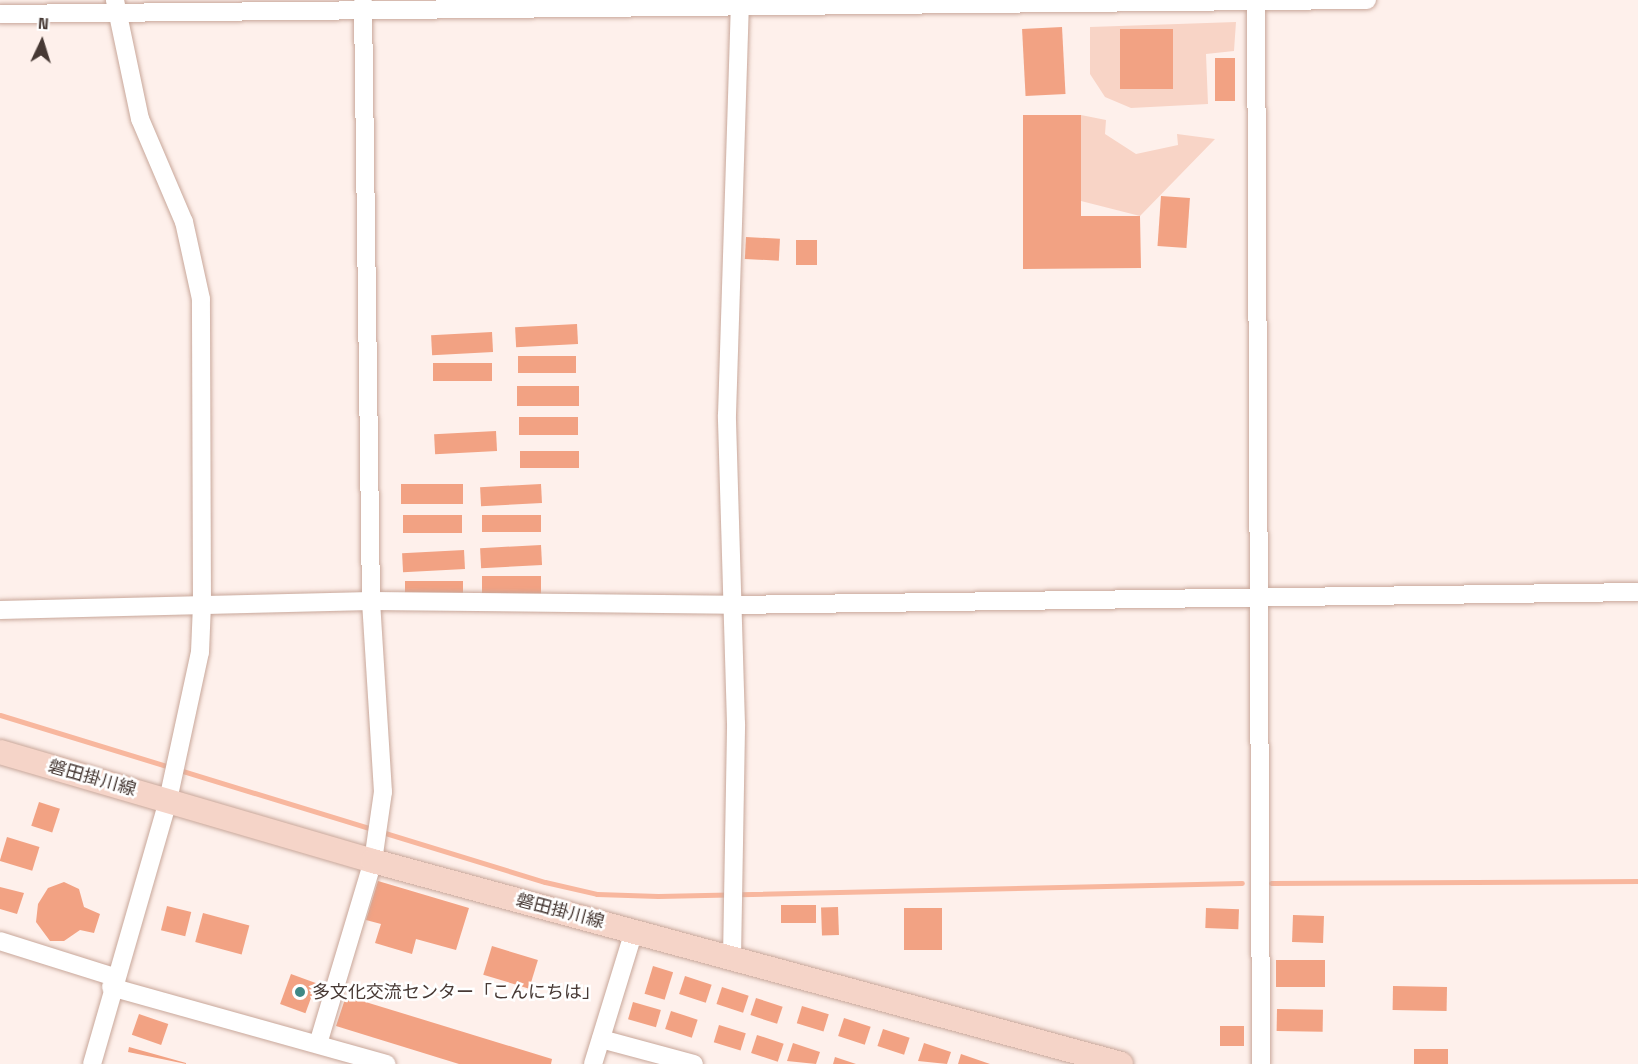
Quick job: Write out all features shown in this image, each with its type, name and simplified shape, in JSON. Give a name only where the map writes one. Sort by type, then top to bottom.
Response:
[{"type":"main road","name":"磐田掛川線","points":[[0,752],[373,861],[1121,1064]]},
{"type":"street","points":[[0,14],[116,7],[1367,0]]},
{"type":"street","points":[[1256,1],[1256,600],[1261,1064]]},
{"type":"street","points":[[732,958],[736,724],[731,605],[728,317],[739,2]]},
{"type":"street","points":[[318,1044],[373,861],[383,792],[370,601],[363,6]]},
{"type":"street","points":[[92,1064],[113,982],[168,800],[200,652],[202,605],[201,299],[184,222],[140,119],[116,7]]},
{"type":"street","points":[[0,610],[370,601],[731,605],[1256,600],[1638,592]]},
{"type":"street","points":[[593,1064],[634,932]]},
{"type":"street","points":[[0,941],[113,982],[386,1064]]},
{"type":"street","points":[[601,1039],[694,1064]]},
{"type":"shaded area","points":[[1236,22],[1234,51],[1206,54],[1208,104],[1131,108],[1105,97],[1090,74],[1090,27]]},
{"type":"shaded area","points":[[1081,115],[1106,120],[1105,134],[1136,154],[1178,145],[1177,134],[1215,139],[1140,216],[1081,201]]},
{"type":"building","points":[[1062,27],[1066,94],[1026,96],[1022,29]]},
{"type":"building","points":[[1120,29],[1173,29],[1173,89],[1120,89]]},
{"type":"building","points":[[1215,58],[1235,58],[1235,101],[1215,101]]},
{"type":"building","points":[[1023,115],[1081,115],[1081,216],[1140,216],[1141,268],[1023,269]]},
{"type":"building","points":[[1161,196],[1190,198],[1186,248],[1158,246]]},
{"type":"building","points":[[746,237],[780,239],[779,261],[745,259]]},
{"type":"building","points":[[796,240],[817,240],[817,265],[796,265]]},
{"type":"building","points":[[577,324],[578,344],[516,347],[515,327]]},
{"type":"building","points":[[492,332],[493,352],[432,355],[431,335]]},
{"type":"building","points":[[518,356],[576,356],[576,373],[518,373]]},
{"type":"building","points":[[433,363],[492,363],[492,381],[433,381]]},
{"type":"building","points":[[517,386],[579,386],[579,406],[517,406]]},
{"type":"building","points":[[519,417],[578,417],[578,435],[519,435]]},
{"type":"building","points":[[496,431],[497,451],[435,454],[434,434]]},
{"type":"building","points":[[520,451],[579,451],[579,468],[520,468]]},
{"type":"building","points":[[401,484],[463,484],[463,504],[401,504]]},
{"type":"building","points":[[541,484],[542,503],[481,506],[480,487]]},
{"type":"building","points":[[403,515],[462,515],[462,533],[403,533]]},
{"type":"building","points":[[482,515],[541,515],[541,532],[482,532]]},
{"type":"building","points":[[541,545],[542,565],[481,568],[480,548]]},
{"type":"building","points":[[464,550],[465,569],[403,572],[402,553]]},
{"type":"building","points":[[482,576],[541,576],[541,594],[482,594]]},
{"type":"building","points":[[405,581],[463,581],[463,599],[405,599]]},
{"type":"building","points":[[39,802],[60,809],[52,833],[31,826]]},
{"type":"building","points":[[7,837],[40,847],[32,871],[0,861]]},
{"type":"building","points":[[378,881],[469,908],[456,950],[416,939],[412,954],[375,943],[381,924],[366,920]]},
{"type":"building","points":[[64,882],[79,889],[84,907],[100,914],[94,933],[80,930],[64,941],[50,941],[36,922],[38,904],[48,888]]},
{"type":"building","points":[[0,887],[24,893],[17,914],[0,909]]},
{"type":"building","points":[[781,905],[816,905],[816,923],[781,923]]},
{"type":"building","points":[[167,906],[191,912],[185,936],[161,930]]},
{"type":"building","points":[[838,907],[839,935],[822,936],[821,908]]},
{"type":"building","points":[[904,908],[942,908],[942,950],[904,950]]},
{"type":"building","points":[[1206,908],[1239,909],[1238,929],[1205,928]]},
{"type":"building","points":[[203,913],[249,925],[242,954],[195,942]]},
{"type":"building","points":[[1293,915],[1324,916],[1323,943],[1292,942]]},
{"type":"building","points":[[492,946],[538,960],[529,989],[483,975]]},
{"type":"building","points":[[1276,960],[1325,960],[1325,987],[1276,987]]},
{"type":"building","points":[[653,966],[673,972],[665,1000],[645,994]]},
{"type":"building","points":[[291,974],[316,983],[305,1013],[280,1004]]},
{"type":"building","points":[[685,976],[712,985],[706,1003],[679,994]]},
{"type":"building","points":[[1393,986],[1447,987],[1447,1011],[1393,1010]]},
{"type":"building","points":[[722,987],[749,996],[743,1013],[716,1004]]},
{"type":"building","points":[[346,996],[552,1059],[551,1064],[459,1064],[336,1026]]},
{"type":"building","points":[[756,998],[783,1007],[777,1024],[750,1015]]},
{"type":"building","points":[[633,1002],[661,1010],[656,1027],[628,1019]]},
{"type":"building","points":[[802,1006],[829,1014],[824,1031],[797,1023]]},
{"type":"building","points":[[1277,1009],[1323,1010],[1323,1032],[1277,1031]]},
{"type":"building","points":[[671,1011],[698,1020],[692,1038],[665,1029]]},
{"type":"building","points":[[139,1014],[168,1024],[161,1045],[132,1035]]},
{"type":"building","points":[[844,1018],[871,1027],[865,1045],[838,1036]]},
{"type":"building","points":[[719,1025],[746,1033],[741,1050],[714,1042]]},
{"type":"building","points":[[1220,1026],[1244,1026],[1244,1046],[1220,1046]]},
{"type":"building","points":[[883,1029],[910,1038],[904,1055],[877,1046]]},
{"type":"building","points":[[757,1035],[784,1044],[778,1062],[751,1053]]},
{"type":"building","points":[[793,1043],[820,1052],[816,1064],[787,1061]]},
{"type":"building","points":[[924,1043],[951,1052],[947,1064],[918,1061]]},
{"type":"building","points":[[129,1047],[186,1063],[186,1064],[128,1052]]},
{"type":"building","points":[[1414,1049],[1448,1049],[1448,1064],[1414,1064]]},
{"type":"building","points":[[961,1054],[990,1064],[958,1064]]},
{"type":"building","points":[[835,1057],[856,1064],[833,1064]]},
{"type":"waterway","points":[[0,715],[545,882],[597,894],[658,896],[1242,883]]},
{"type":"waterway","points":[[1271,883],[1638,881]]},
{"type":"place","name":"多文化交流センター「こんにちは」","points":[[300,992]]}]
